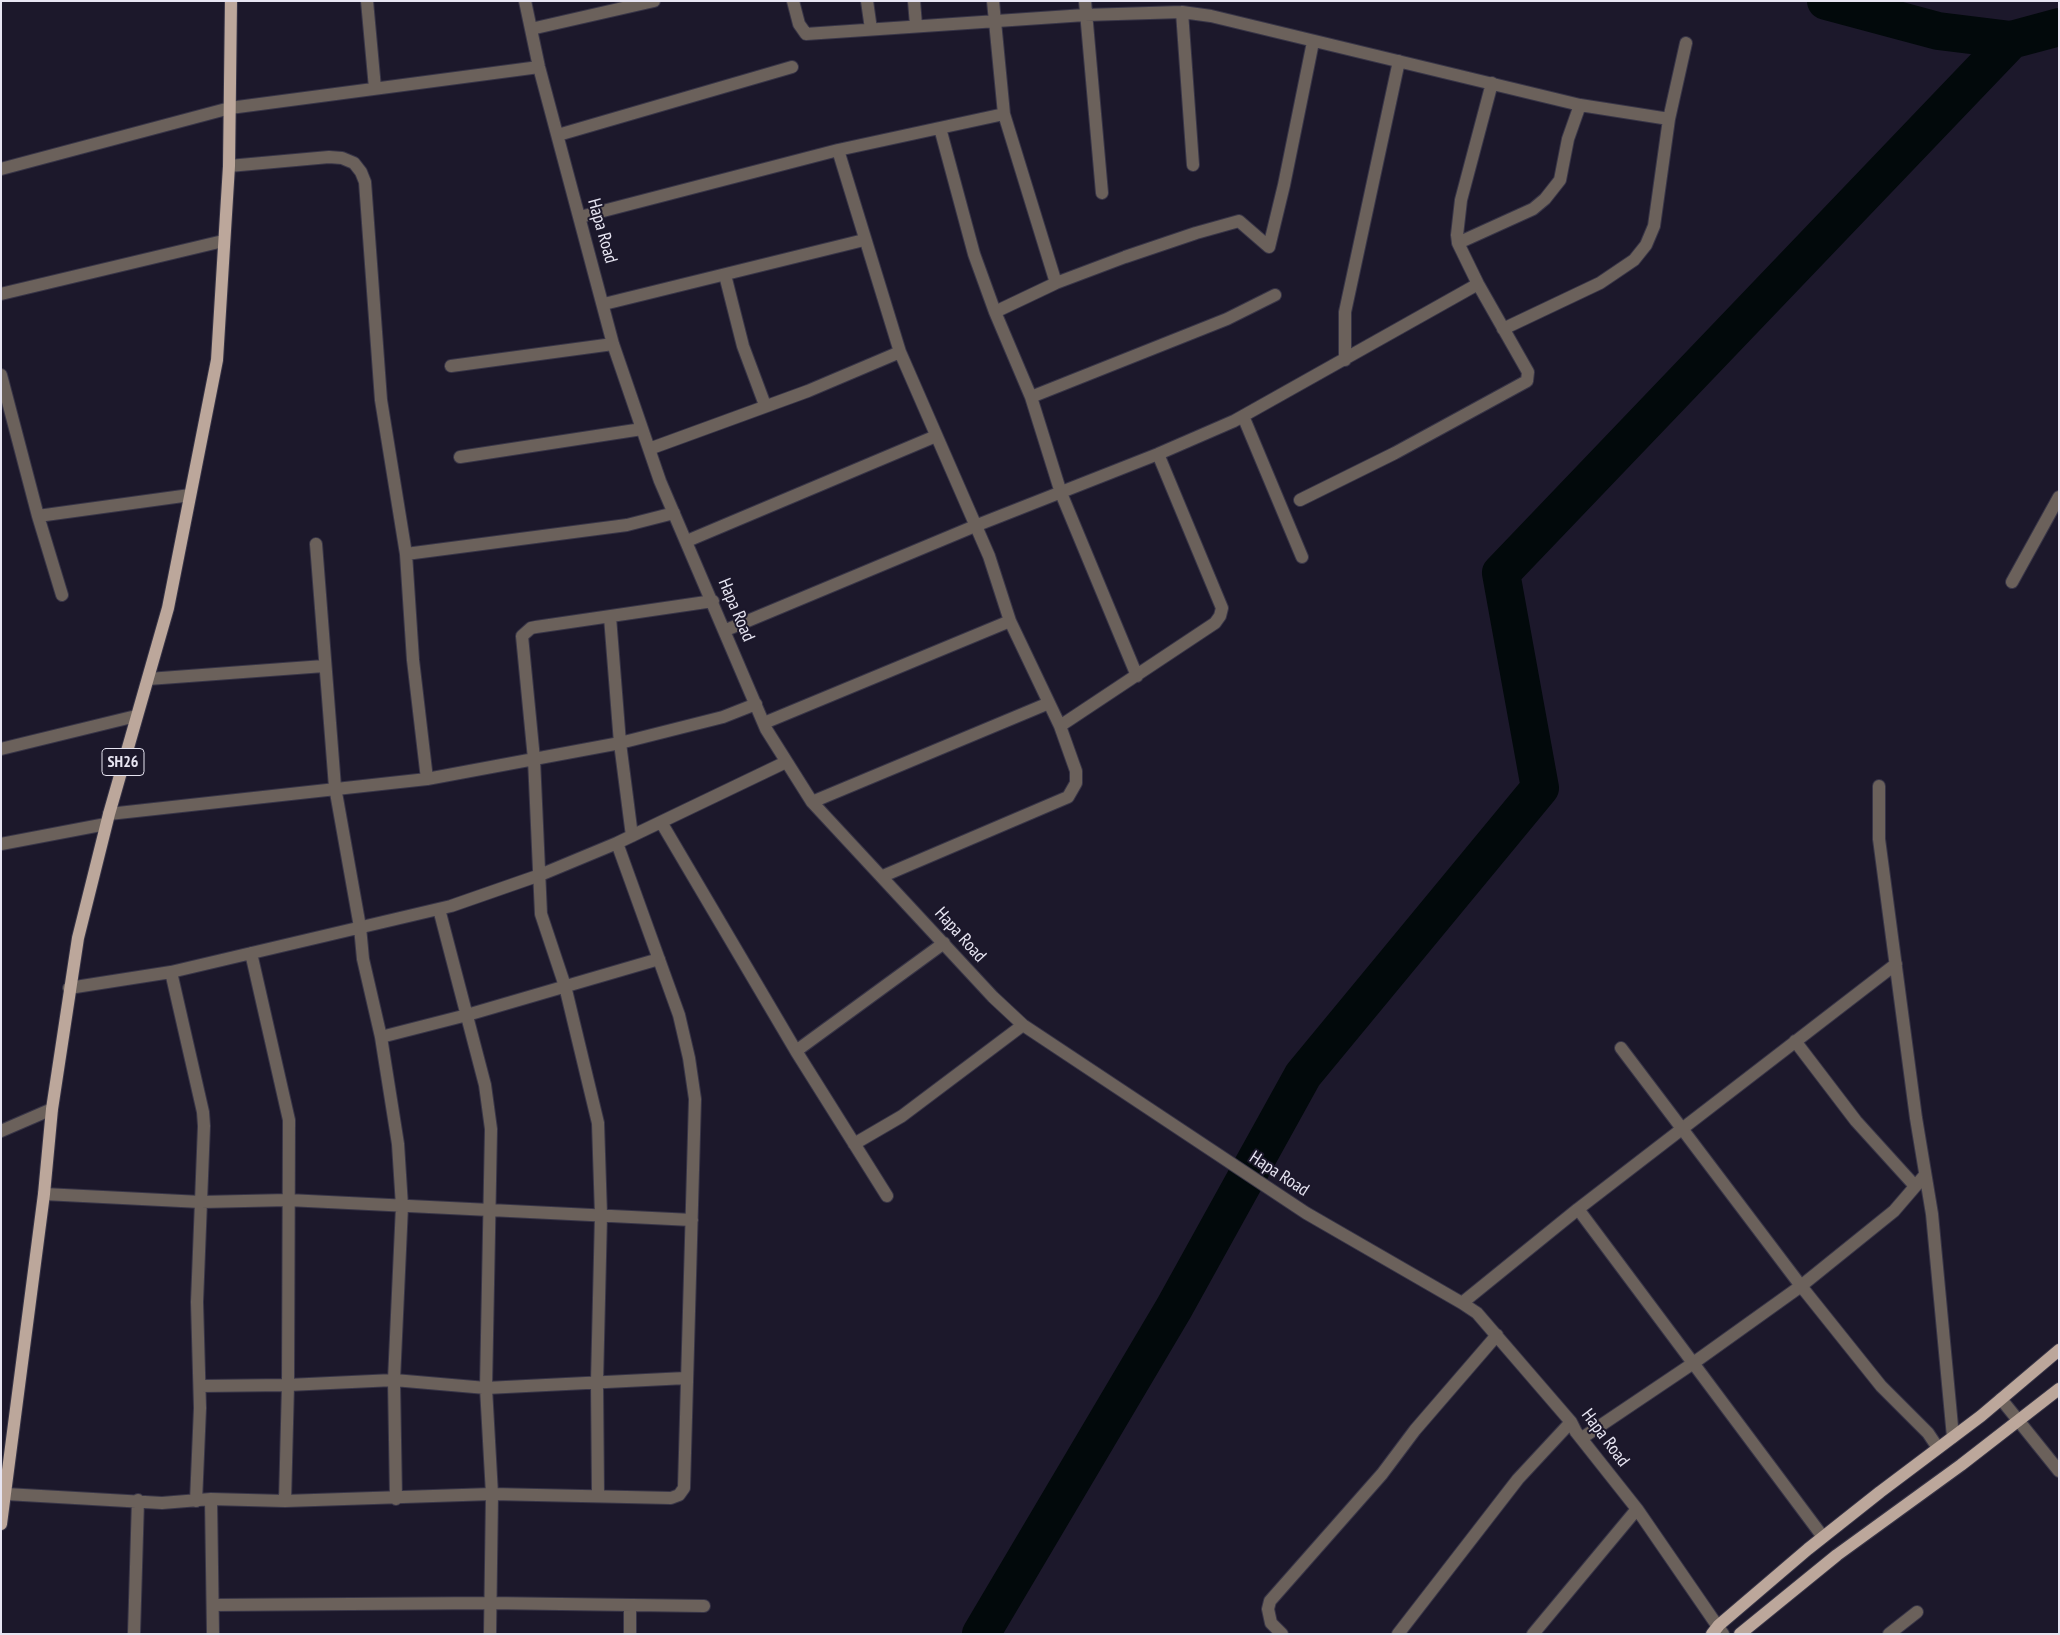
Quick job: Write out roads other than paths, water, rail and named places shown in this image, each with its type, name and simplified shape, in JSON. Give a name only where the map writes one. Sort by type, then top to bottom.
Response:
[{"type":"main road","name":"SH26","points":[[1,1524],[44,1194],[52,1109],[78,938],[136,716],[168,608],[217,360],[229,166],[231,1]]},
{"type":"main road","points":[[1718,1631],[1822,1537],[1953,1437],[2059,1350]]},
{"type":"main road","points":[[1740,1634],[1836,1555],[2059,1389]]},
{"type":"street","points":[[367,1],[375,88]]},
{"type":"street","name":"Hapa Road","points":[[525,1],[539,67],[604,304],[613,344],[649,449],[674,513],[726,630],[764,723],[812,802],[883,876],[993,997],[1023,1025],[1306,1213],[1477,1313],[1571,1422],[1637,1509],[1718,1631]]},
{"type":"street","points":[[531,29],[654,1]]},
{"type":"street","points":[[794,1],[799,24],[806,34],[995,19],[1182,12],[1211,16],[1580,105],[1669,119]]},
{"type":"street","points":[[868,1],[871,28]]},
{"type":"street","points":[[914,1],[916,25]]},
{"type":"street","points":[[993,1],[1004,114],[1056,283]]},
{"type":"street","points":[[1084,1],[1102,193]]},
{"type":"street","points":[[1182,12],[1193,165]]},
{"type":"street","points":[[994,312],[1056,283],[1196,232],[1239,222],[1269,247],[1286,176],[1313,42]]},
{"type":"street","points":[[1503,329],[1600,283],[1634,260],[1646,244],[1654,226],[1669,119],[1686,44]]},
{"type":"street","points":[[1344,360],[1345,312],[1398,61]]},
{"type":"street","points":[[1,169],[230,108],[539,67]]},
{"type":"street","points":[[558,135],[792,67]]},
{"type":"street","points":[[1300,500],[1355,474],[1525,383],[1528,378],[1528,372],[1478,284],[1458,243],[1457,235],[1461,200],[1492,83]]},
{"type":"street","points":[[1458,243],[1533,209],[1545,199],[1560,180],[1568,139],[1580,105]]},
{"type":"street","points":[[580,218],[838,150],[1004,114]]},
{"type":"street","points":[[940,128],[974,254],[994,312],[1031,397],[1061,493],[1137,676]]},
{"type":"street","points":[[838,150],[864,240],[900,352],[989,556],[1010,621],[1060,726],[1076,771],[1076,783],[1068,797],[883,876]]},
{"type":"street","points":[[229,166],[329,157],[342,158],[354,163],[361,172],[365,182],[381,400],[406,554],[413,660],[427,779]]},
{"type":"street","points":[[604,304],[864,240]]},
{"type":"street","points":[[1,294],[223,241]]},
{"type":"street","points":[[725,275],[743,346],[765,405]]},
{"type":"street","points":[[726,630],[975,526],[1158,454],[1243,416],[1478,284]]},
{"type":"street","points":[[1031,397],[1227,319],[1275,295]]},
{"type":"street","points":[[451,366],[613,344]]},
{"type":"street","points":[[649,449],[765,405],[808,391],[900,352]]},
{"type":"street","points":[[1,375],[38,516],[62,594]]},
{"type":"street","points":[[1243,416],[1302,557]]},
{"type":"street","points":[[460,457],[642,429]]},
{"type":"street","points":[[686,541],[936,436]]},
{"type":"street","points":[[1060,726],[1215,624],[1222,608],[1158,454]]},
{"type":"street","points":[[38,516],[190,495]]},
{"type":"street","points":[[2012,582],[2059,497]]},
{"type":"street","points":[[406,554],[626,526],[674,513]]},
{"type":"street","points":[[316,544],[335,790],[360,927],[363,959],[381,1037],[398,1144],[402,1206],[394,1380],[396,1499]]},
{"type":"street","points":[[598,1495],[597,1382],[601,1215],[598,1123],[566,986],[541,914],[534,759],[522,636],[531,628],[713,601]]},
{"type":"street","points":[[610,616],[620,743],[632,836]]},
{"type":"street","points":[[764,723],[1010,621]]},
{"type":"street","points":[[148,679],[324,666]]},
{"type":"street","points":[[812,802],[1049,703]]},
{"type":"street","points":[[1,844],[108,819],[427,779],[620,743],[723,717],[756,704]]},
{"type":"street","points":[[1,749],[136,716]]},
{"type":"street","points":[[69,988],[171,972],[439,909],[540,875],[617,843],[786,762]]},
{"type":"street","points":[[1879,786],[1879,839],[1932,1214],[1953,1437]]},
{"type":"street","points":[[661,822],[796,1051],[887,1196]]},
{"type":"street","points":[[6,1494],[138,1500],[162,1503],[211,1499],[284,1501],[396,1499],[492,1494],[671,1498],[679,1495],[684,1488],[695,1099],[690,1058],[679,1015],[617,843]]},
{"type":"street","points":[[439,909],[484,1085],[491,1129],[491,1210],[486,1388],[492,1494],[490,1634]]},
{"type":"street","points":[[796,1051],[944,943]]},
{"type":"street","points":[[251,953],[290,1120],[288,1386],[284,1501]]},
{"type":"street","points":[[381,1037],[467,1015],[659,959]]},
{"type":"street","points":[[1462,1303],[1578,1209],[1896,964]]},
{"type":"street","points":[[171,972],[203,1112],[197,1302],[200,1386],[196,1500]]},
{"type":"street","points":[[854,1144],[902,1116],[1023,1025]]},
{"type":"street","points":[[1795,1041],[1856,1121],[1915,1186]]},
{"type":"street","points":[[1621,1048],[1801,1286],[1881,1386],[1928,1433],[1938,1448]]},
{"type":"street","points":[[1,1131],[52,1109]]},
{"type":"street","points":[[1582,1438],[1692,1364],[1801,1286],[1894,1211],[1925,1175]]},
{"type":"street","points":[[44,1194],[201,1202],[288,1200],[692,1220]]},
{"type":"street","points":[[1578,1209],[1822,1537]]},
{"type":"street","points":[[1282,1634],[1271,1622],[1268,1609],[1270,1601],[1382,1474],[1416,1430],[1497,1334]]},
{"type":"street","points":[[200,1386],[288,1386],[394,1380],[486,1388],[686,1378]]},
{"type":"street","points":[[2001,1399],[2059,1470]]},
{"type":"street","points":[[1398,1634],[1518,1479],[1571,1422]]},
{"type":"street","points":[[211,1499],[213,1634]]},
{"type":"street","points":[[134,1634],[138,1500]]},
{"type":"street","points":[[1533,1634],[1637,1509]]},
{"type":"street","points":[[213,1605],[489,1603],[704,1606]]},
{"type":"street","points":[[630,1605],[630,1634]]},
{"type":"street","points":[[1889,1634],[1918,1612]]},
{"type":"waterway","points":[[1826,1],[1938,31],[2011,40],[2059,27]]},
{"type":"waterway","points":[[981,1634],[1174,1308],[1303,1075],[1540,788],[1501,573],[2011,40]]}]
